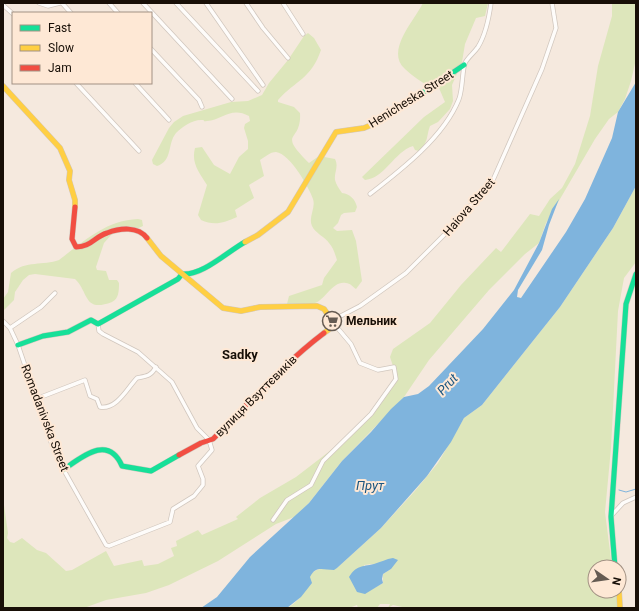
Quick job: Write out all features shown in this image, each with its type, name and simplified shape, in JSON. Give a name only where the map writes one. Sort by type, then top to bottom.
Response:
[{"type":"street","points":[[39,3],[61,3],[70,12]]},
{"type":"street","points":[[109,3],[117,12]]},
{"type":"street","points":[[143,3],[151,12]]},
{"type":"street","points":[[176,3],[258,91]]},
{"type":"street","points":[[206,3],[263,85]]},
{"type":"street","points":[[246,3],[263,28],[288,58]]},
{"type":"street","points":[[283,3],[303,34]]},
{"type":"street","points":[[370,194],[424,148],[437,133],[459,99],[463,81],[464,65],[481,41],[489,17],[491,3]]},
{"type":"street","name":"Haiova Street","points":[[334,323],[406,273],[452,227],[493,180],[542,69],[556,28],[552,3]]},
{"type":"street","points":[[3,5],[12,13]]},
{"type":"street","points":[[152,13],[232,99]]},
{"type":"street","points":[[152,50],[198,100],[202,107]]},
{"type":"street","name":"Henicheska Street","points":[[182,274],[190,275],[205,268],[231,250],[258,235],[288,212],[336,132],[364,128],[378,122],[464,65]]},
{"type":"street","points":[[77,84],[139,151]]},
{"type":"street","points":[[135,84],[169,120]]},
{"type":"street","points":[[3,86],[60,148],[65,158],[75,200],[75,215],[72,233],[73,244],[76,247],[80,248],[90,245],[106,233],[131,228],[138,230],[144,234],[161,256],[223,308],[241,311],[260,307],[317,306],[324,309],[351,344],[360,363],[378,370],[394,367],[396,379],[367,419],[323,461],[311,485],[287,500],[273,520]]},
{"type":"street","points":[[18,345],[43,336],[57,336],[91,320],[98,324],[178,279],[182,274]]},
{"type":"street","points":[[614,559],[611,517],[626,304],[636,274]]},
{"type":"street","points":[[10,328],[41,307],[55,293]]},
{"type":"street","name":"Romadanivska Street","points":[[3,321],[10,328],[18,345],[51,442],[63,470],[106,545],[109,546],[170,522],[171,511],[173,508],[199,491],[204,482],[198,466],[212,450],[209,440]]},
{"type":"street","name":"вулиця Взуттєвиків","points":[[98,324],[99,331],[138,352],[172,382],[197,428],[209,440],[213,440],[263,388],[307,346],[334,323]]},
{"type":"street","points":[[36,399],[85,380],[90,396],[97,399],[100,408],[106,408],[126,394],[137,378],[152,374],[156,367]]},
{"type":"street","points":[[63,470],[90,452],[106,449],[113,452],[122,466],[151,471],[209,440]]},
{"type":"street","points":[[611,517],[623,503],[636,498]]},
{"type":"green space","points":[[423,3],[488,3],[485,16],[476,18],[465,44],[462,62],[452,85],[453,101],[450,109],[438,122],[430,126],[426,142],[419,151],[415,150],[413,146],[406,149],[378,175],[365,180],[362,177],[424,117],[445,102],[439,88],[432,89],[408,72],[400,62],[398,54],[403,36]]},
{"type":"green space","points":[[612,3],[636,3],[636,59],[631,81],[625,99],[618,112],[609,119],[595,139],[546,223],[539,243],[525,254],[489,290],[429,360],[404,397],[342,461],[309,503],[294,517],[276,524],[218,561],[169,585],[146,593],[106,600],[84,608],[3,608],[3,498],[8,533],[7,538],[10,542],[14,543],[22,538],[37,550],[46,553],[66,571],[72,570],[106,551],[114,566],[142,560],[144,566],[158,564],[174,556],[171,548],[177,546],[176,541],[198,530],[202,535],[238,519],[236,517],[260,498],[296,477],[348,437],[361,425],[394,379],[395,372],[390,357],[393,349],[430,323],[461,285],[496,248],[501,252],[530,214],[539,216],[550,199],[562,188],[575,164],[590,116],[598,66],[612,16]]},
{"type":"green space","points":[[308,33],[314,38],[321,50],[317,60],[308,73],[285,93],[278,100],[278,102],[294,107],[300,113],[300,123],[292,141],[299,153],[309,163],[319,156],[335,159],[337,165],[335,177],[336,183],[342,193],[347,194],[353,199],[357,207],[355,212],[344,213],[341,215],[338,223],[333,228],[337,231],[352,230],[356,241],[362,281],[356,289],[347,283],[337,284],[319,301],[305,305],[287,304],[289,296],[322,285],[324,278],[337,260],[330,245],[315,231],[312,226],[311,219],[314,206],[313,199],[303,179],[287,158],[274,152],[260,160],[264,176],[249,185],[254,198],[235,210],[237,217],[228,221],[210,223],[201,220],[198,215],[207,185],[195,163],[195,148],[202,147],[214,165],[230,174],[239,157],[248,149],[248,141],[244,128],[245,124],[250,121],[249,116],[237,112],[212,120],[198,120],[184,126],[173,137],[168,156],[162,164],[157,166],[153,164],[152,160],[169,128],[174,122],[183,116],[231,102],[248,101],[262,95],[269,83],[288,60],[304,36]]},
{"type":"green space","points":[[636,186],[636,262],[624,278],[618,311],[611,448],[605,512],[611,559],[587,559],[587,599],[617,599],[618,608],[407,608],[393,605],[388,608],[390,604],[380,604],[377,608],[358,608],[357,605],[349,608],[287,608],[296,602],[303,594],[310,575],[320,569],[337,568],[381,528],[414,492],[438,463],[464,418],[482,405],[560,307],[613,228]],"holes":[[[372,564],[391,569],[383,574],[383,583],[365,593],[364,565]]]},
{"type":"green space","points":[[126,220],[142,220],[143,226],[134,230],[121,230],[111,235],[104,243],[96,267],[97,270],[106,271],[109,280],[117,280],[119,283],[118,294],[114,301],[103,305],[96,305],[88,300],[75,279],[35,274],[29,275],[23,280],[15,292],[14,300],[3,311],[3,299],[8,292],[11,273],[23,266],[59,260],[86,239],[105,228]]},
{"type":"water","name":"Прут","points":[[636,82],[636,186],[613,228],[560,307],[482,405],[464,418],[451,442],[427,476],[381,528],[337,568],[334,570],[320,569],[312,573],[310,577],[312,583],[301,597],[287,608],[201,608],[217,597],[250,557],[309,503],[342,461],[371,432],[391,409],[404,397],[418,394],[429,386],[483,329],[514,290],[539,243],[552,209],[559,199],[549,225],[542,250],[518,290],[517,297],[521,298],[566,232],[585,199],[612,138],[618,112]]},
{"type":"water","points":[[393,558],[398,560],[391,569],[383,574],[383,583],[365,594],[357,592],[349,577],[354,570]]},
{"type":"waterway","points":[[619,490],[626,492],[636,489]]},
{"type":"traffic: fast","points":[[415,98],[464,65]]},
{"type":"traffic: fast","points":[[18,345],[43,336],[68,332],[91,320],[98,324],[178,279],[182,274],[190,274],[206,267],[245,242]]},
{"type":"traffic: fast","points":[[614,559],[611,517],[626,304],[636,274]]},
{"type":"traffic: fast","points":[[63,470],[78,459],[94,451],[110,451],[116,456],[122,466],[151,471],[179,455]]},
{"type":"traffic: slow","points":[[3,86],[60,148],[70,171],[69,180],[75,200],[75,207]]},
{"type":"traffic: slow","points":[[245,242],[258,235],[288,212],[336,132],[364,128],[378,122],[415,98]]},
{"type":"traffic: slow","points":[[147,238],[161,256],[223,308],[241,311],[260,307],[317,306],[324,309],[335,325],[324,333]]},
{"type":"traffic: slow","points":[[619,599],[620,608]]},
{"type":"traffic: jam","points":[[75,207],[72,239],[76,247],[89,244],[107,233],[123,229],[139,231],[147,238]]},
{"type":"traffic: jam","points":[[179,455],[201,443],[213,439],[280,371],[324,333]]},
{"type":"place","name":"Мельник","points":[[332,321]]},
{"type":"district","name":"Sadky","points":[[240,354]]},
{"type":"water label","name":"Prut","points":[[447,384]]}]
